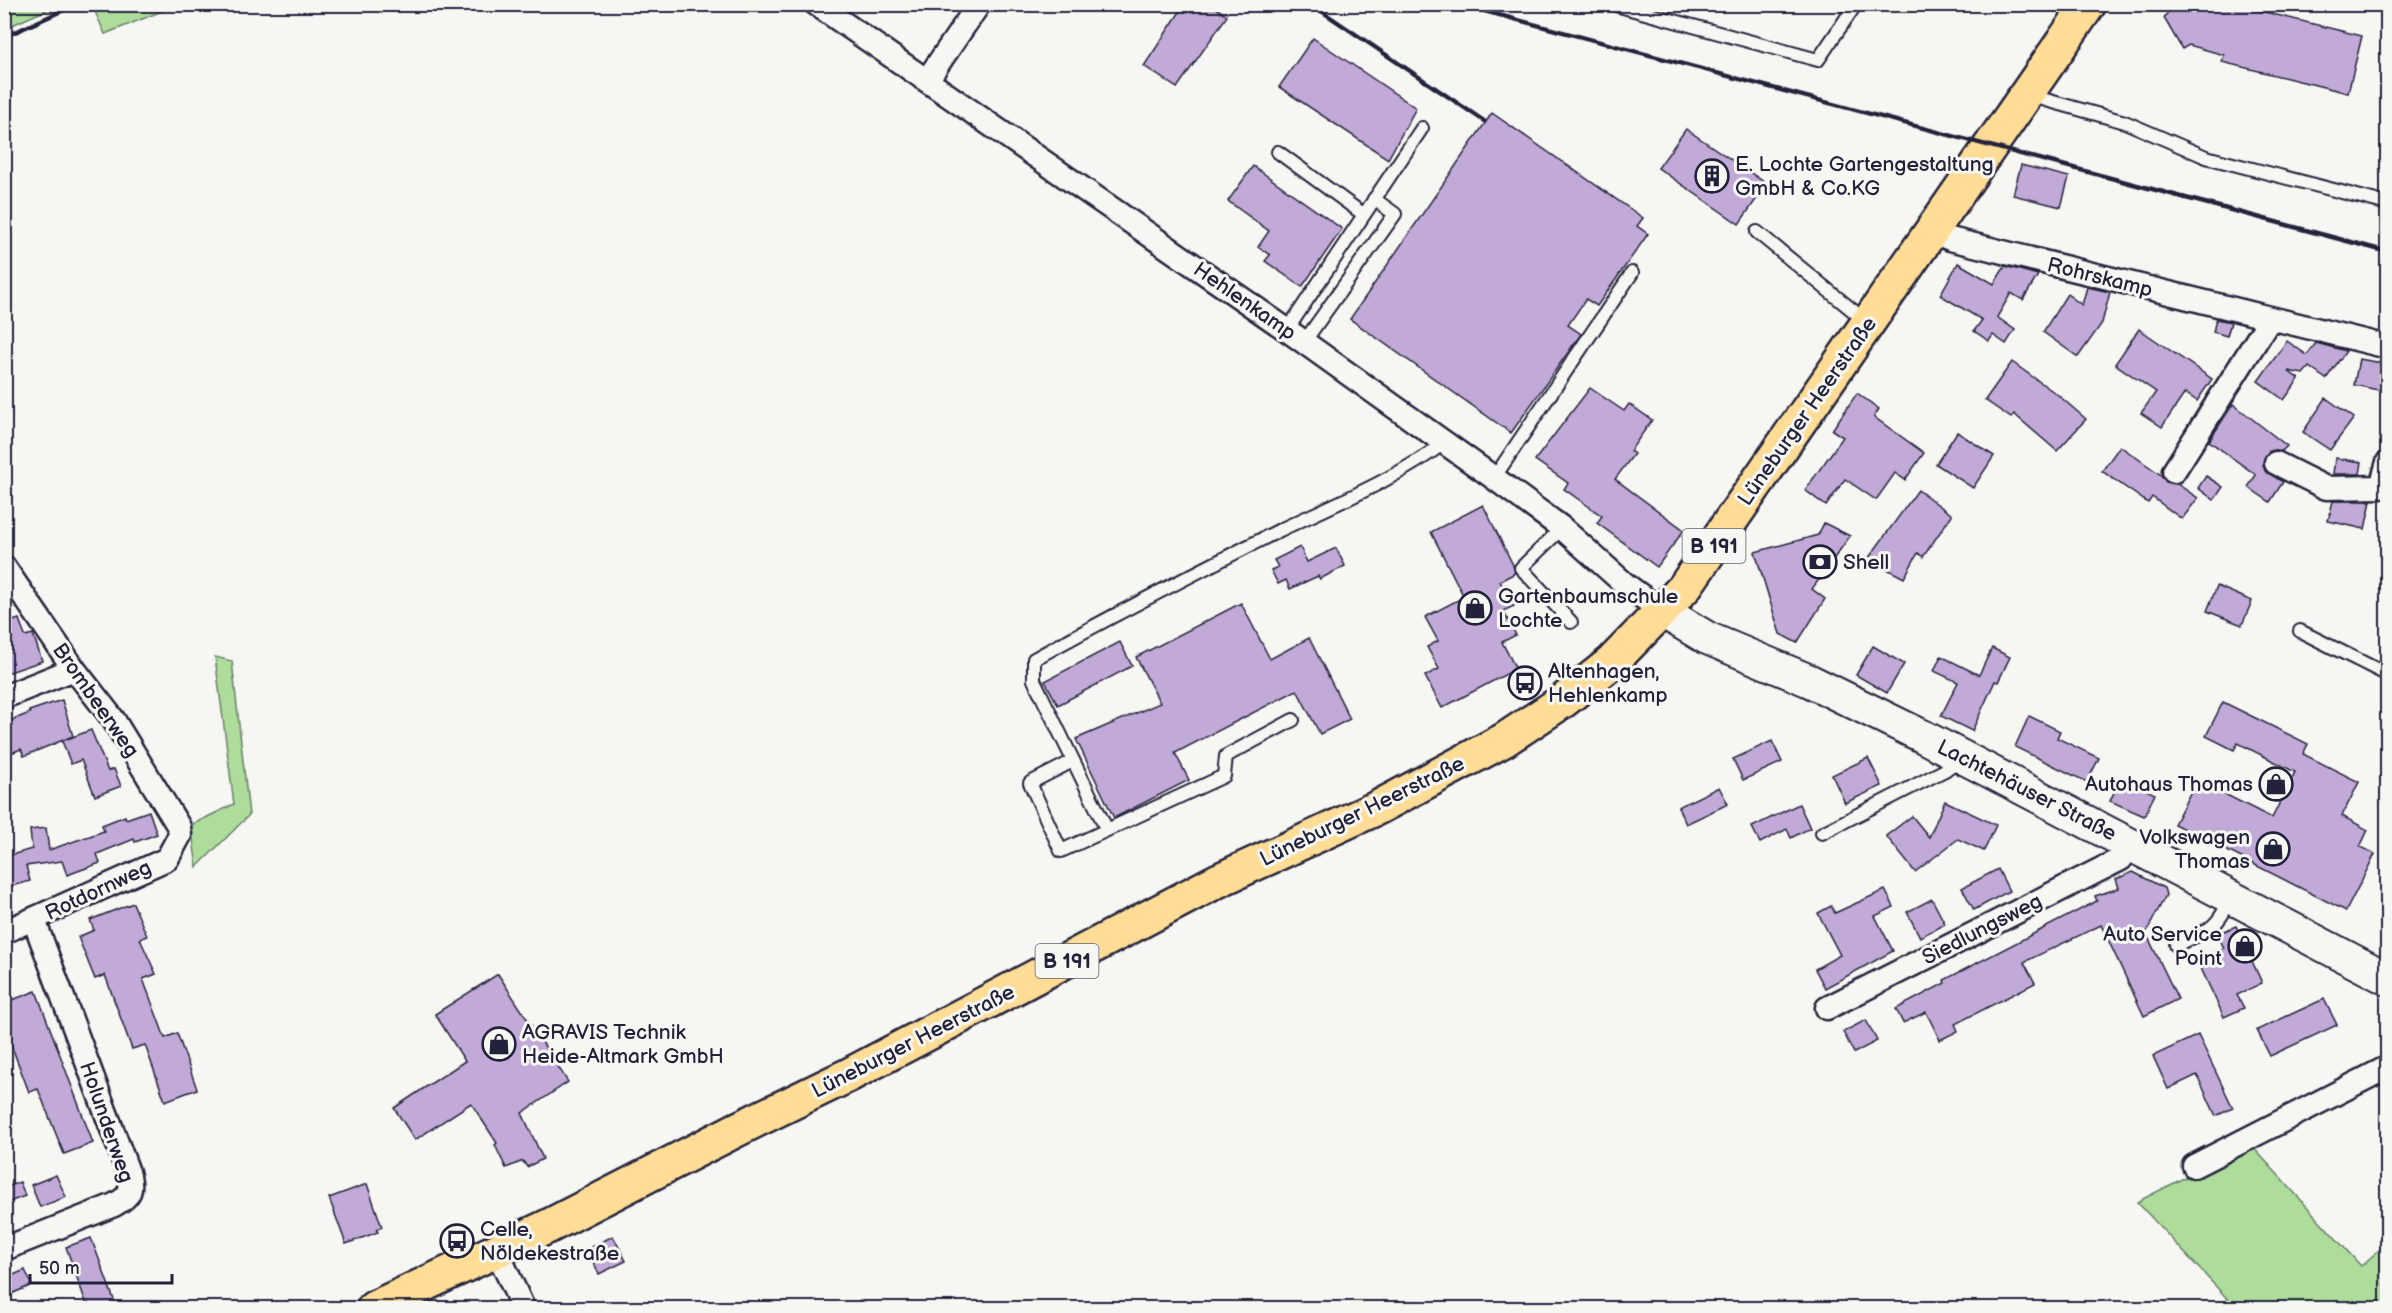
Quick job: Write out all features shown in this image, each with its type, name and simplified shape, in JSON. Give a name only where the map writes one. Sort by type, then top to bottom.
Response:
[{"type":"main road","name":"Lüneburger Heerstraße","points":[[374,1308],[497,1251],[849,1075],[1217,881],[1377,808],[1504,740],[1563,701],[1611,663],[1684,588],[2089,4]]},
{"type":"street","name":"Hehlenkamp","points":[[816,4],[1445,442],[1562,528],[1626,585],[1662,611]]},
{"type":"street","points":[[927,80],[979,4]]},
{"type":"street","name":"Rohrskamp","points":[[1932,231],[1950,239],[2388,348]]},
{"type":"street","points":[[2174,471],[2270,319]]},
{"type":"street","points":[[2276,463],[2326,488],[2381,487],[2388,462]]},
{"type":"street","name":"Brombeerweg","points":[[4,567],[74,669],[113,718],[179,827],[180,835]]},
{"type":"street","name":"Lachtehäuser Straße","points":[[1662,611],[1692,631],[1810,681],[1962,756],[2388,979]]},
{"type":"street","points":[[4,697],[74,669]]},
{"type":"street","name":"Rotdornweg","points":[[4,932],[167,859],[180,835]]},
{"type":"street","name":"Siedlungsweg","points":[[1827,1008],[2121,859],[2130,843]]},
{"type":"street","name":"Holunderweg","points":[[4,1249],[127,1198],[131,1187],[128,1172],[34,920]]},
{"type":"street","points":[[2194,1166],[2388,1067]]},
{"type":"street","points":[[497,1251],[523,1308]]},
{"type":"lane","points":[[1612,4],[1818,60],[1856,4]]},
{"type":"lane","points":[[2026,94],[2125,122],[2206,157],[2388,204]]},
{"type":"lane","points":[[1295,336],[1363,214],[1422,128]]},
{"type":"lane","points":[[1278,152],[1363,214]]},
{"type":"lane","points":[[1295,336],[1395,214],[1374,199]]},
{"type":"lane","points":[[1756,232],[1868,322]]},
{"type":"lane","points":[[1494,478],[1632,273]]},
{"type":"lane","points":[[1107,830],[1034,680],[1034,659],[1151,594],[1422,458],[1445,442]]},
{"type":"lane","points":[[1562,528],[1521,568],[1571,621]]},
{"type":"lane","points":[[2300,631],[2388,675]]},
{"type":"lane","points":[[1073,761],[1030,783],[1061,851],[1224,776],[1226,756],[1293,720]]},
{"type":"lane","points":[[1822,833],[1945,770],[1962,756]]},
{"type":"lane","points":[[2175,945],[2212,929],[2223,915],[2232,897]]},
{"type":"green space","points":[[5,4],[58,4],[58,5],[5,28]]},
{"type":"green space","points":[[99,5],[177,5],[105,34],[93,7]]},
{"type":"green space","points":[[215,657],[232,661],[249,815],[197,867],[191,825],[234,804]]},
{"type":"green space","points":[[2250,1144],[2361,1266],[2387,1243],[2387,1308],[2236,1308],[2137,1202]]},
{"type":"building","points":[[1185,4],[1211,4],[1227,16],[1177,88],[1144,66]]},
{"type":"building","points":[[2173,4],[2232,4],[2362,36],[2348,93],[2222,62],[2224,55],[2189,45],[2182,49],[2164,18]]},
{"type":"building","points":[[1313,38],[1416,108],[1388,159],[1279,87]]},
{"type":"building","points":[[1492,113],[1643,218],[1637,226],[1648,234],[1597,306],[1586,299],[1568,325],[1581,334],[1511,433],[1350,319]]},
{"type":"building","name":"E. Lochte Gartengestaltung GmbH & Co.KG","points":[[1686,129],[1767,184],[1739,224],[1658,168]]},
{"type":"building","points":[[2021,165],[2069,177],[2061,207],[2013,195]]},
{"type":"building","points":[[1253,166],[1342,229],[1302,287],[1265,261],[1270,255],[1258,247],[1269,231],[1228,201]]},
{"type":"building","points":[[1958,263],[1994,284],[2005,266],[2038,275],[2023,300],[2011,293],[1997,317],[2015,330],[2006,344],[1993,335],[1989,341],[1974,331],[1982,320],[1940,295]]},
{"type":"building","points":[[2087,287],[2110,292],[2102,323],[2078,357],[2043,332],[2067,294],[2082,305]]},
{"type":"building","points":[[2216,319],[2231,322],[2227,336],[2213,332]]},
{"type":"building","points":[[2139,329],[2212,379],[2197,401],[2185,393],[2162,427],[2141,413],[2156,392],[2115,364]]},
{"type":"building","points":[[2287,341],[2307,355],[2316,343],[2346,351],[2326,379],[2309,367],[2303,374],[2288,371],[2299,379],[2284,400],[2258,381]]},
{"type":"building","points":[[2359,359],[2388,364],[2388,392],[2354,385]]},
{"type":"building","points":[[2012,362],[2058,395],[2086,419],[2057,451],[2014,414],[2011,418],[1985,400]]},
{"type":"building","points":[[1590,388],[1624,411],[1629,404],[1652,420],[1630,451],[1634,454],[1615,479],[1684,530],[1657,567],[1597,523],[1602,516],[1564,489],[1568,483],[1535,460]]},
{"type":"building","points":[[1857,393],[1879,409],[1874,417],[1924,453],[1905,480],[1895,473],[1876,500],[1845,479],[1826,506],[1805,490],[1843,437],[1832,430]]},
{"type":"building","points":[[2326,398],[2354,418],[2330,450],[2303,432]]},
{"type":"building","points":[[2233,404],[2287,446],[2282,451],[2269,451],[2264,458],[2265,471],[2283,482],[2270,502],[2248,487],[2256,475],[2209,441]]},
{"type":"building","points":[[1957,432],[1994,456],[1973,488],[1936,464]]},
{"type":"building","points":[[2120,446],[2161,475],[2166,482],[2177,484],[2198,498],[2182,519],[2152,497],[2148,503],[2102,471]]},
{"type":"building","points":[[2335,458],[2362,462],[2360,474],[2333,474]]},
{"type":"building","points":[[2206,476],[2223,487],[2214,500],[2198,488]]},
{"type":"building","points":[[1918,490],[1952,515],[1923,557],[1918,553],[1904,578],[1868,559]]},
{"type":"building","points":[[2333,501],[2371,501],[2365,529],[2328,521]]},
{"type":"building","name":"Gartenbaumschule Lochte","points":[[1483,505],[1515,573],[1500,581],[1514,606],[1503,611],[1516,635],[1502,642],[1516,669],[1442,708],[1425,676],[1439,669],[1427,647],[1438,641],[1425,617],[1464,597],[1431,532]]},
{"type":"building","points":[[1824,523],[1850,536],[1812,589],[1825,599],[1797,643],[1780,634],[1755,552],[1818,535]]},
{"type":"building","points":[[1300,547],[1307,562],[1336,548],[1345,566],[1320,579],[1318,576],[1290,589],[1286,580],[1278,584],[1271,570],[1278,567],[1274,560]]},
{"type":"building","points":[[2217,586],[2252,601],[2242,625],[2207,611]]},
{"type":"building","points":[[1241,603],[1270,659],[1309,638],[1350,719],[1320,734],[1297,690],[1175,753],[1189,780],[1114,818],[1076,739],[1160,703],[1136,657]]},
{"type":"building","points":[[19,619],[25,636],[33,634],[42,661],[4,674],[4,624]]},
{"type":"building","points":[[1120,642],[1132,666],[1058,705],[1045,681]]},
{"type":"building","points":[[1873,646],[1904,664],[1887,693],[1856,675]]},
{"type":"building","points":[[1992,648],[2010,657],[1998,682],[1995,681],[1972,731],[1941,716],[1958,682],[1934,671],[1941,656],[1979,675]]},
{"type":"building","points":[[62,700],[73,736],[24,756],[21,749],[4,756],[4,723],[30,713],[29,711]]},
{"type":"building","points":[[2223,702],[2308,744],[2303,754],[2359,782],[2342,816],[2368,830],[2360,847],[2375,854],[2346,911],[2174,824],[2197,780],[2272,818],[2295,772],[2238,743],[2234,750],[2206,736]]},
{"type":"building","points":[[2029,716],[2060,731],[2057,738],[2099,758],[2087,782],[2015,747]]},
{"type":"building","points":[[91,730],[108,771],[114,769],[121,786],[95,796],[81,760],[71,764],[62,741]]},
{"type":"building","points":[[1772,741],[1782,762],[1743,780],[1733,759]]},
{"type":"building","points":[[1868,758],[1882,786],[1845,803],[1832,775]]},
{"type":"building","points":[[2121,778],[2155,794],[2144,816],[2110,801]]},
{"type":"building","points":[[1719,787],[1728,804],[1686,824],[1678,807]]},
{"type":"building","points":[[1945,801],[1996,825],[1984,851],[1958,839],[1915,872],[1886,836],[1912,816],[1929,837]]},
{"type":"building","points":[[1799,804],[1810,828],[1791,838],[1787,829],[1760,843],[1752,827]]},
{"type":"building","points":[[149,811],[157,834],[135,842],[134,839],[97,854],[100,863],[67,875],[62,861],[26,866],[30,881],[4,888],[4,857],[32,849],[30,830],[46,828],[49,850],[104,831],[102,825],[125,816],[126,819]]},
{"type":"building","points":[[1998,869],[2009,891],[1974,910],[1962,888]]},
{"type":"building","points":[[2133,872],[2164,888],[2166,895],[2146,933],[2178,999],[2144,1016],[2101,925],[2024,962],[2035,983],[1955,1024],[1958,1031],[1940,1040],[1926,1012],[1903,1023],[1896,1009],[1945,983],[1944,980],[2097,901],[2095,896],[2119,888],[2116,879]]},
{"type":"building","points":[[1885,890],[1894,907],[1875,916],[1893,951],[1825,988],[1815,969],[1840,955],[1818,913],[1831,906],[1835,913]]},
{"type":"building","points":[[1932,899],[1945,924],[1920,937],[1907,912]]},
{"type":"building","points":[[133,903],[147,936],[140,939],[156,974],[143,979],[165,1038],[177,1033],[197,1089],[165,1101],[145,1045],[132,1049],[105,975],[95,979],[78,937],[94,930],[90,920]]},
{"type":"building","points":[[2236,926],[2262,983],[2237,995],[2244,1008],[2224,1017],[2197,960],[2224,948],[2217,934]]},
{"type":"building","name":"AGRAVIS Technik Heide-Altmark GmbH","points":[[498,974],[568,1082],[522,1113],[543,1159],[527,1167],[523,1161],[506,1168],[495,1145],[497,1143],[471,1103],[415,1140],[394,1108],[465,1061],[435,1014]]},
{"type":"building","points":[[36,991],[93,1143],[64,1154],[38,1089],[29,1092],[4,1026],[4,1003]]},
{"type":"building","points":[[2324,999],[2337,1025],[2270,1056],[2257,1030]]},
{"type":"building","points":[[1866,1020],[1877,1041],[1854,1053],[1843,1032]]},
{"type":"building","points":[[2198,1035],[2233,1108],[2216,1116],[2197,1075],[2168,1089],[2153,1056]]},
{"type":"building","points":[[56,1175],[66,1197],[40,1207],[31,1185]]},
{"type":"building","points":[[20,1182],[25,1196],[4,1204],[4,1188]]},
{"type":"building","points":[[367,1184],[382,1227],[376,1229],[378,1232],[346,1244],[329,1198]]},
{"type":"building","points":[[613,1236],[626,1261],[599,1274],[587,1249]]},
{"type":"building","points":[[91,1238],[117,1308],[88,1308],[66,1247]]},
{"type":"building","points":[[25,1270],[32,1285],[4,1297],[4,1279]]},
{"type":"railway","points":[[4,37],[77,4]]},
{"type":"railway","points":[[1311,4],[1484,121]]},
{"type":"railway","points":[[1458,4],[2388,252]]},
{"type":"place","name":"E. Lochte Gartengestaltung GmbH & Co.KG","points":[[1712,176]]},
{"type":"place","name":"Shell","points":[[1820,562]]},
{"type":"place","name":"Gartenbaumschule Lochte","points":[[1475,608]]},
{"type":"place","name":"Altenhagen, Hehlenkamp","points":[[1525,683]]},
{"type":"place","name":"Autohaus Thomas","points":[[2276,784]]},
{"type":"place","name":"Volkswagen Thomas","points":[[2273,849]]},
{"type":"place","name":"Auto Service Point","points":[[2245,946]]},
{"type":"place","name":"AGRAVIS Technik Heide-Altmark GmbH","points":[[499,1044]]},
{"type":"place","name":"Celle, Nöldekestraße","points":[[457,1241]]}]
